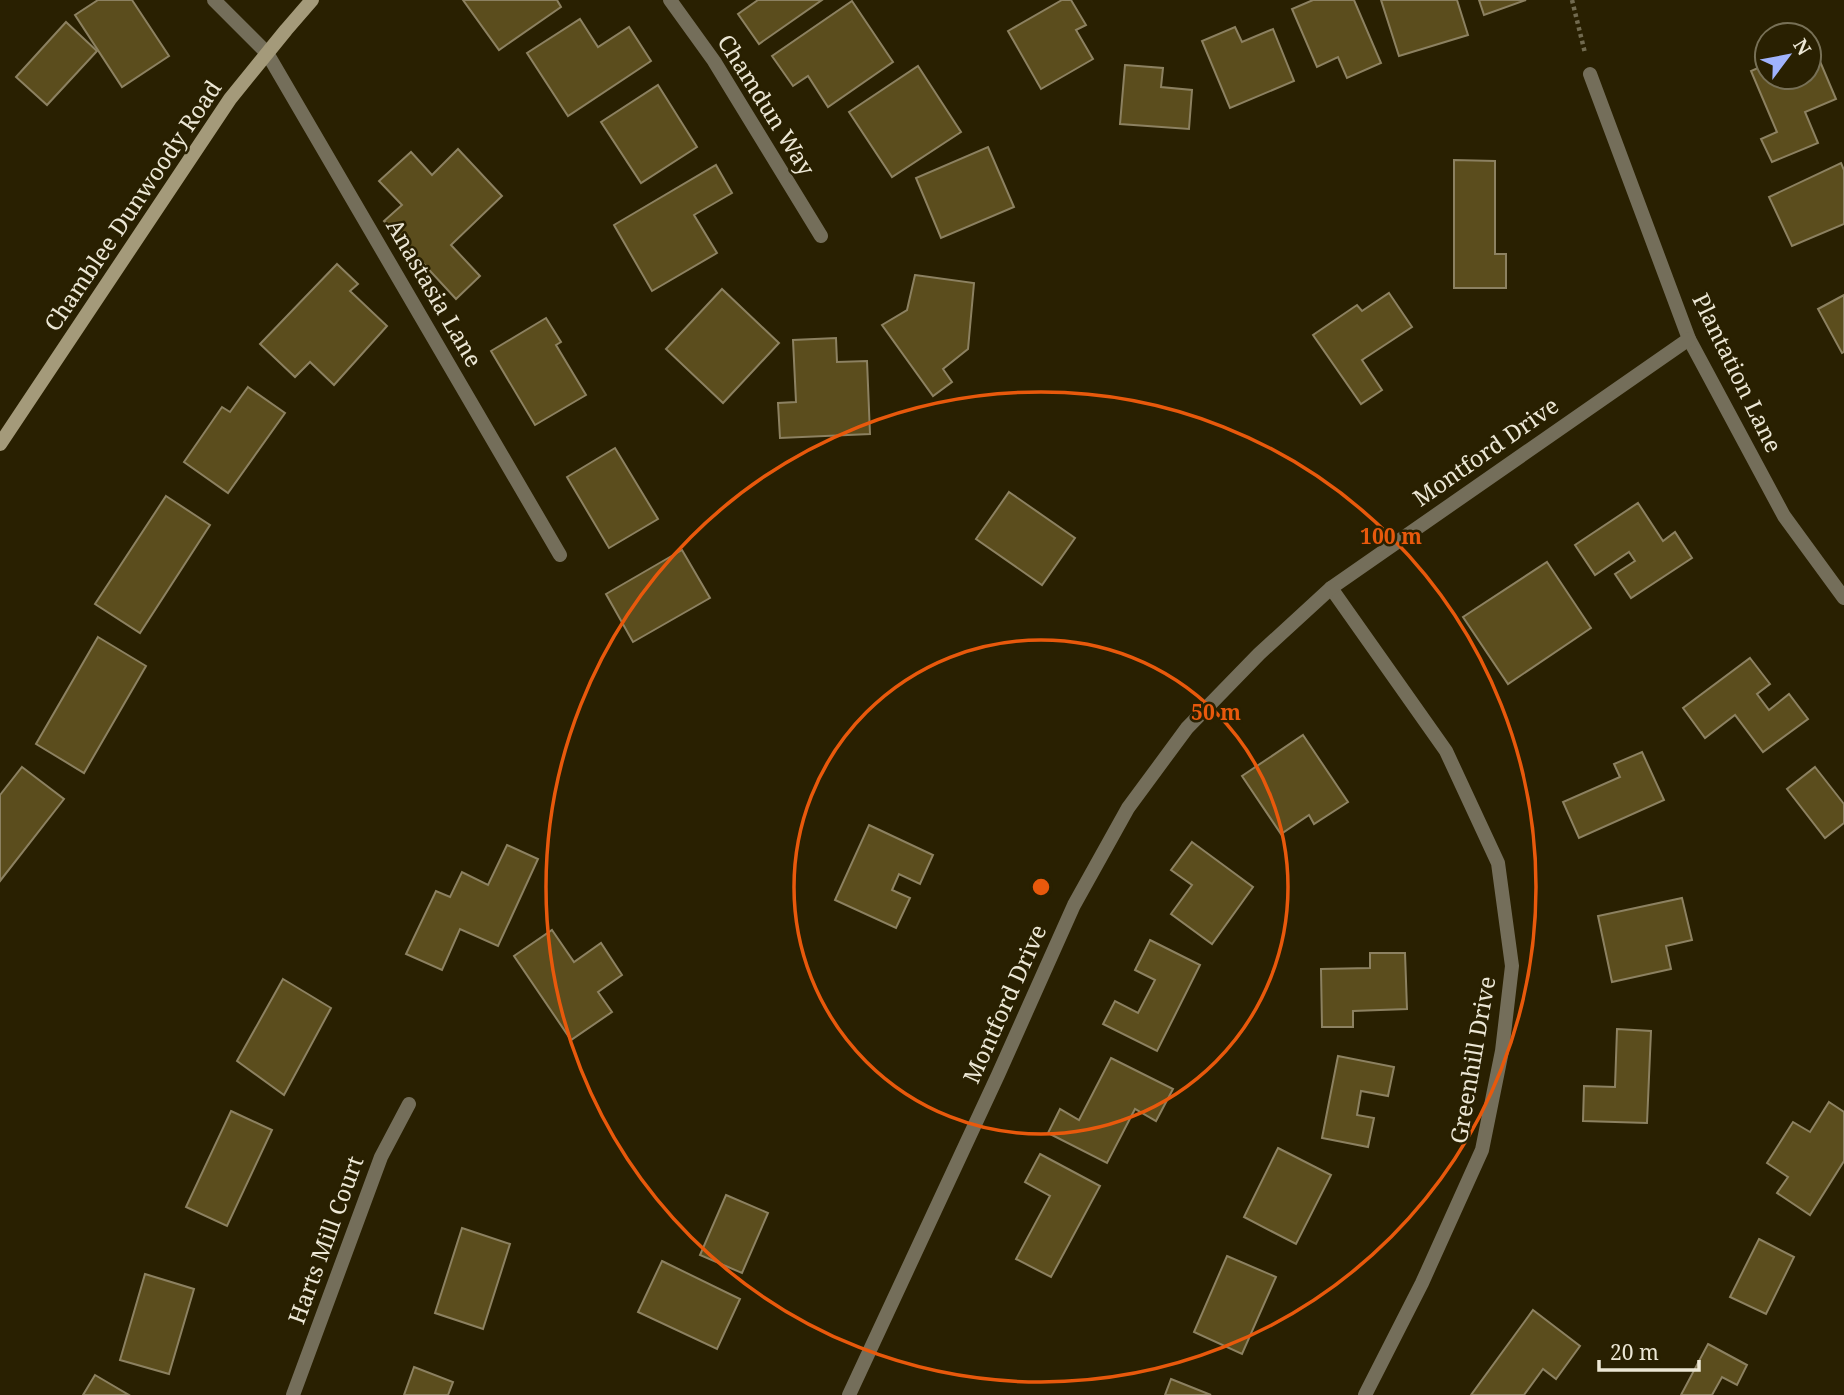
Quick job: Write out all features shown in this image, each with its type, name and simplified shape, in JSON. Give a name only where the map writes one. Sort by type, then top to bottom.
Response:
[{"type":"street","name":"Anastasia Lane","points":[[214,0],[267,53],[561,555]]},
{"type":"street","name":"Chamblee Dunwoody Road","points":[[0,444],[230,99],[312,0]]},
{"type":"street","name":"Chamdun Way","points":[[670,0],[714,61],[821,236]]},
{"type":"street","name":"Plantation Lane","points":[[1590,74],[1689,339],[1784,516],[1844,598]]},
{"type":"street","name":"Montford Drive","points":[[849,1395],[1074,905],[1128,808],[1187,728],[1259,654],[1331,588],[1689,339]]},
{"type":"street","name":"Greenhill Drive","points":[[1331,588],[1446,751],[1498,863],[1512,966],[1502,1051],[1482,1150],[1422,1283],[1365,1395]]},
{"type":"street","name":"Harts Mill Court","points":[[293,1395],[381,1157],[409,1104]]},
{"type":"path","points":[[1572,0],[1590,74]]},
{"type":"building","points":[[98,0],[132,0],[169,56],[122,87],[75,15]]},
{"type":"building","points":[[463,0],[557,0],[561,7],[499,50]]},
{"type":"building","points":[[758,0],[822,0],[759,44],[738,14]]},
{"type":"building","points":[[1062,0],[1071,0],[1086,25],[1076,30],[1093,59],[1041,89],[1008,31]]},
{"type":"building","points":[[1313,0],[1354,0],[1381,63],[1347,78],[1338,57],[1317,67],[1292,9]]},
{"type":"building","points":[[1381,0],[1457,0],[1468,35],[1399,56]]},
{"type":"building","points":[[1479,0],[1526,0],[1484,15]]},
{"type":"building","points":[[852,1],[893,62],[828,107],[808,76],[793,86],[772,56]]},
{"type":"building","points":[[580,19],[598,47],[629,27],[651,61],[568,116],[527,53]]},
{"type":"building","points":[[66,22],[97,51],[47,105],[16,77]]},
{"type":"building","points":[[1235,27],[1242,42],[1273,29],[1294,81],[1230,108],[1202,41]]},
{"type":"building","points":[[1125,65],[1163,68],[1161,87],[1192,90],[1189,129],[1120,124]]},
{"type":"building","points":[[918,66],[961,132],[892,177],[849,112]]},
{"type":"building","points":[[1823,68],[1836,99],[1805,112],[1818,143],[1772,162],[1761,139],[1777,132],[1760,91],[1823,91]]},
{"type":"building","points":[[658,85],[697,147],[641,183],[601,122]]},
{"type":"building","points":[[988,147],[1014,207],[941,238],[916,178]]},
{"type":"building","points":[[458,149],[502,196],[451,245],[480,276],[456,299],[384,221],[402,205],[379,181],[411,152],[432,175]]},
{"type":"building","points":[[1454,160],[1495,161],[1495,254],[1506,254],[1506,288],[1454,288]]},
{"type":"building","points":[[1841,163],[1844,170],[1844,224],[1792,246],[1769,197]]},
{"type":"building","points":[[716,165],[732,193],[694,215],[717,253],[652,291],[614,225]]},
{"type":"building","points":[[337,264],[358,284],[350,291],[387,326],[334,385],[310,362],[295,377],[260,344]]},
{"type":"building","points":[[915,275],[974,283],[968,349],[943,369],[952,382],[933,396],[882,325],[907,310]]},
{"type":"building","points":[[722,289],[779,343],[723,403],[666,349]]},
{"type":"building","points":[[1389,293],[1412,327],[1362,360],[1382,390],[1361,404],[1313,335],[1357,305],[1362,311]]},
{"type":"building","points":[[1844,295],[1844,352],[1842,353],[1818,309]]},
{"type":"building","points":[[546,318],[561,342],[556,345],[586,395],[535,425],[491,351]]},
{"type":"building","points":[[836,338],[837,362],[867,361],[870,434],[780,438],[778,403],[796,402],[793,340]]},
{"type":"building","points":[[248,387],[285,413],[228,493],[184,462],[222,407],[230,412]]},
{"type":"building","points":[[615,448],[658,519],[609,548],[567,477]]},
{"type":"building","points":[[1009,492],[1075,538],[1042,585],[976,539]]},
{"type":"building","points":[[166,496],[210,525],[140,633],[95,604]]},
{"type":"building","points":[[1638,503],[1663,541],[1675,532],[1692,558],[1631,598],[1615,574],[1635,561],[1629,552],[1595,575],[1575,545]]},
{"type":"building","points":[[682,550],[710,598],[633,642],[606,594]]},
{"type":"building","points":[[1547,562],[1591,628],[1508,684],[1463,617]]},
{"type":"building","points":[[98,637],[146,666],[84,773],[36,744]]},
{"type":"building","points":[[1750,658],[1770,684],[1757,694],[1769,710],[1789,694],[1808,719],[1763,752],[1735,715],[1705,738],[1683,708]]},
{"type":"building","points":[[1303,735],[1348,802],[1314,824],[1309,815],[1281,834],[1242,776]]},
{"type":"building","points":[[1642,752],[1664,800],[1579,838],[1563,802],[1620,777],[1614,764]]},
{"type":"building","points":[[22,767],[64,799],[0,881],[0,795]]},
{"type":"building","points":[[1815,767],[1844,804],[1844,823],[1825,838],[1787,789]]},
{"type":"building","points":[[869,825],[933,855],[920,884],[899,874],[892,890],[910,898],[896,928],[835,900]]},
{"type":"building","points":[[1192,842],[1253,887],[1212,944],[1171,914],[1192,885],[1171,870]]},
{"type":"building","points":[[507,845],[538,859],[498,946],[460,929],[442,970],[406,954],[436,891],[450,897],[462,872],[488,885]]},
{"type":"building","points":[[1682,898],[1692,940],[1666,946],[1671,969],[1612,982],[1598,916]]},
{"type":"building","points":[[552,930],[574,962],[601,943],[622,975],[598,992],[612,1012],[571,1040],[514,956]]},
{"type":"building","points":[[1150,940],[1200,965],[1157,1051],[1103,1024],[1115,1001],[1138,1013],[1155,980],[1135,970]]},
{"type":"building","points":[[1370,953],[1405,953],[1407,1009],[1353,1011],[1353,1027],[1322,1027],[1321,969],[1370,968]]},
{"type":"building","points":[[283,979],[331,1008],[284,1095],[237,1061]]},
{"type":"building","points":[[1617,1029],[1651,1031],[1647,1123],[1583,1121],[1584,1086],[1615,1087]]},
{"type":"building","points":[[1338,1056],[1394,1067],[1388,1096],[1361,1091],[1357,1115],[1374,1118],[1368,1147],[1322,1138]]},
{"type":"building","points":[[1111,1058],[1173,1089],[1156,1121],[1135,1109],[1107,1163],[1048,1133],[1060,1109],[1079,1120]]},
{"type":"building","points":[[1829,1102],[1844,1112],[1844,1161],[1810,1215],[1777,1193],[1788,1177],[1767,1163],[1793,1122],[1810,1132]]},
{"type":"building","points":[[231,1111],[272,1130],[227,1226],[186,1207]]},
{"type":"building","points":[[1278,1148],[1331,1175],[1296,1244],[1244,1217]]},
{"type":"building","points":[[1040,1154],[1100,1186],[1051,1277],[1016,1259],[1050,1196],[1025,1182]]},
{"type":"building","points":[[726,1195],[768,1213],[742,1273],[700,1255]]},
{"type":"building","points":[[462,1228],[510,1244],[483,1329],[435,1313]]},
{"type":"building","points":[[1759,1239],[1794,1257],[1766,1314],[1730,1297]]},
{"type":"building","points":[[1227,1256],[1276,1277],[1242,1354],[1194,1332]]},
{"type":"building","points":[[662,1261],[740,1299],[717,1349],[638,1312]]},
{"type":"building","points":[[145,1274],[194,1289],[169,1374],[120,1360]]},
{"type":"building","points":[[1533,1310],[1580,1346],[1556,1379],[1543,1369],[1524,1395],[1471,1395]]},
{"type":"building","points":[[1708,1344],[1747,1365],[1737,1385],[1722,1377],[1712,1395],[1681,1395]]},
{"type":"building","points":[[414,1367],[453,1382],[448,1395],[404,1395]]},
{"type":"building","points":[[95,1375],[129,1395],[83,1395]]},
{"type":"building","points":[[1171,1379],[1211,1395],[1165,1395]]}]
